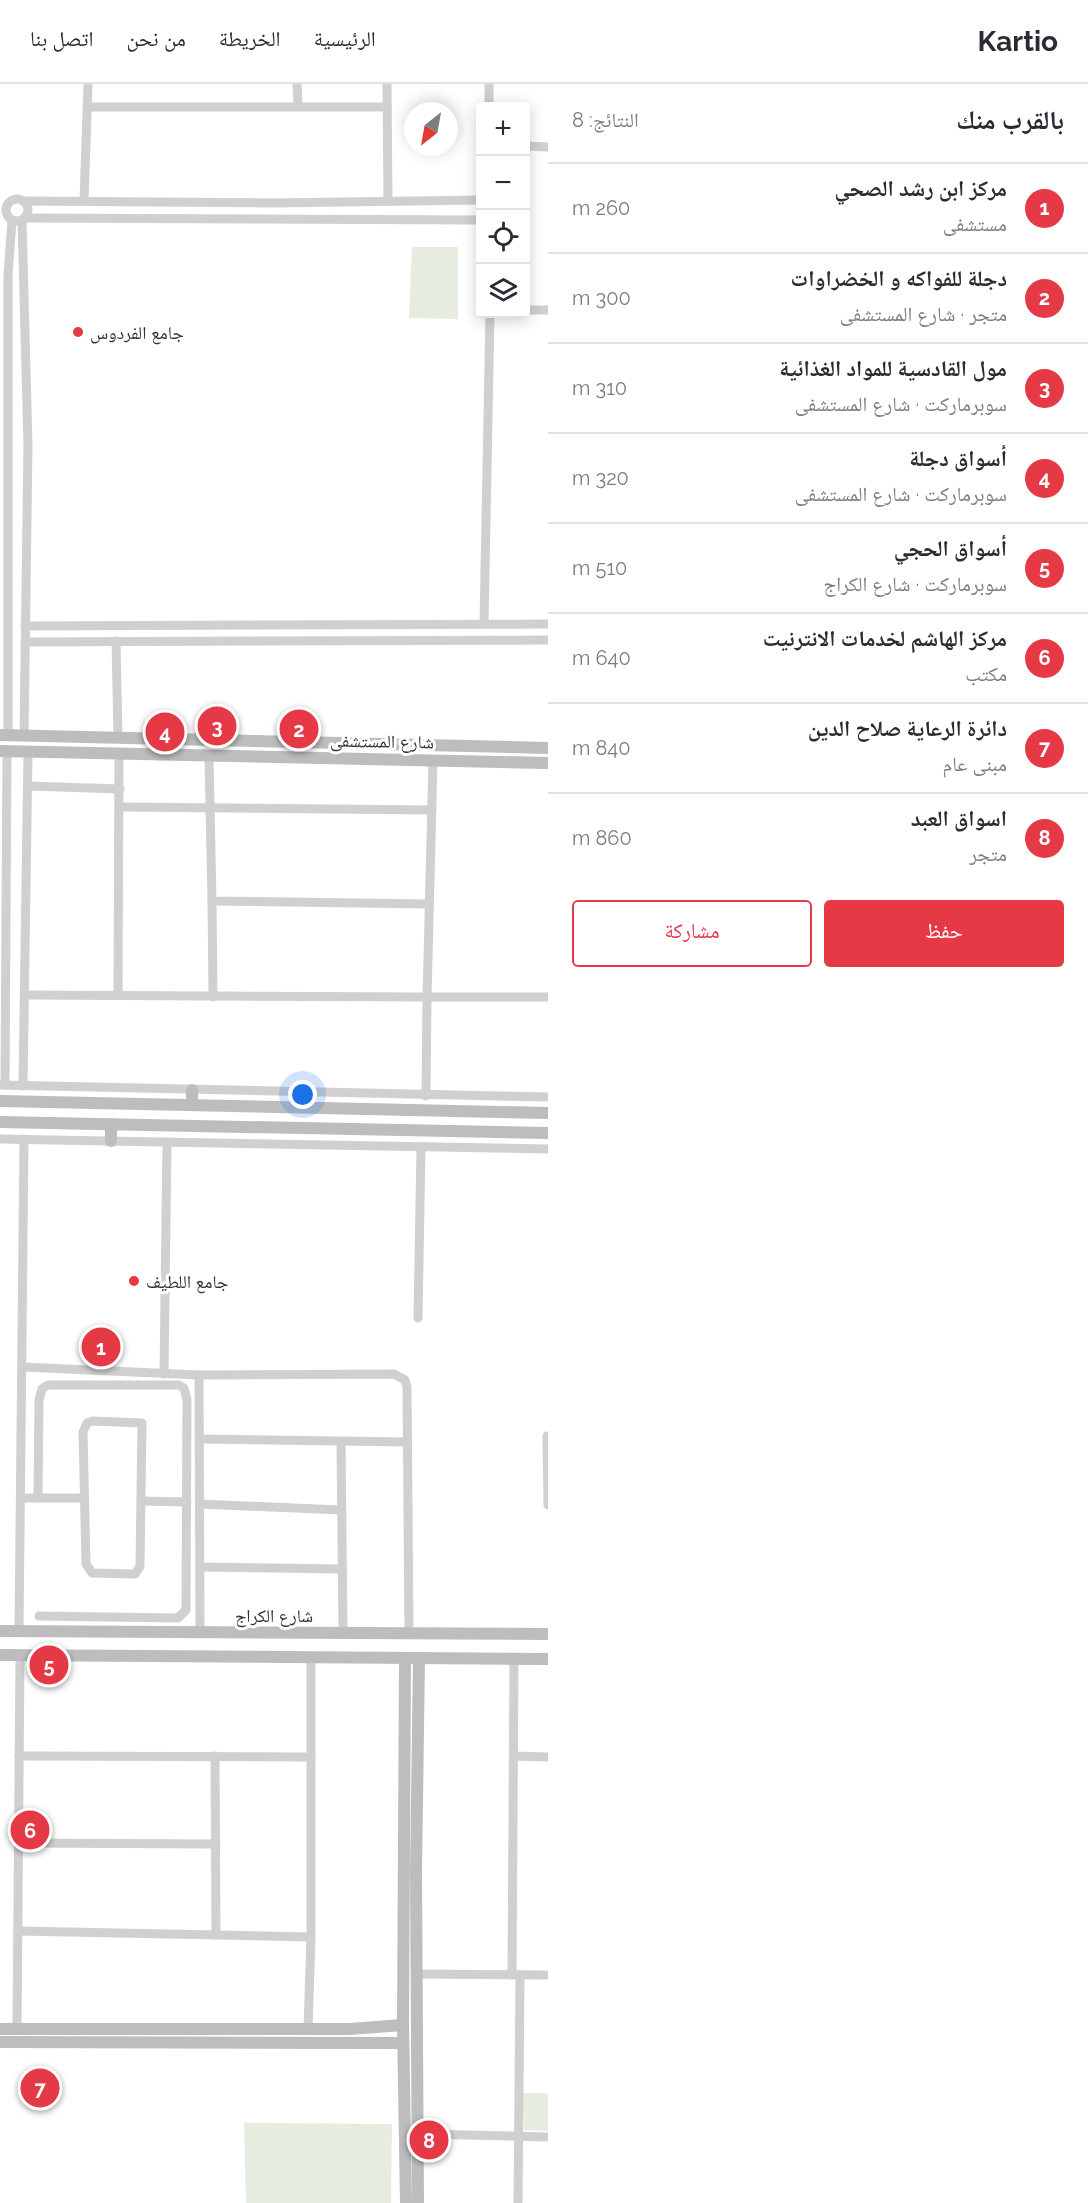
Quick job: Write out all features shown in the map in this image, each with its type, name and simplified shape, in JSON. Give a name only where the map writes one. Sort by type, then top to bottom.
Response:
[{"type":"street","points":[[84,201],[88,84]]},
{"type":"street","points":[[297,84],[298,107]]},
{"type":"street","points":[[387,84],[387,200]]},
{"type":"street","points":[[489,84],[489,102]]},
{"type":"street","points":[[88,107],[387,106]]},
{"type":"street","points":[[530,146],[548,147]]},
{"type":"street","points":[[4,735],[9,546],[5,518],[10,446],[5,202],[15,199],[23,201],[272,203],[476,200]]},
{"type":"street","points":[[23,201],[28,211],[24,219],[28,445],[24,736]]},
{"type":"street","points":[[271,219],[272,203]]},
{"type":"street","points":[[6,217],[24,219],[476,220]]},
{"type":"street","points":[[530,310],[548,310]]},
{"type":"street","points":[[484,623],[490,318]]},
{"type":"street","points":[[10,446],[28,445]]},
{"type":"street","points":[[9,546],[26,547]]},
{"type":"street","points":[[25,626],[548,624]]},
{"type":"street","points":[[283,625],[283,641]]},
{"type":"street","points":[[25,642],[548,640]]},
{"type":"street","points":[[116,641],[118,738]]},
{"type":"street","name":"شارع المستشفى","points":[[4,735],[548,748]]},
{"type":"street","points":[[278,741],[278,757]]},
{"type":"street","points":[[3,751],[6,886],[3,1085],[548,1097]]},
{"type":"street","name":"شارع المستشفى","points":[[3,751],[548,763]]},
{"type":"street","points":[[23,1086],[28,752]]},
{"type":"street","points":[[117,995],[119,753]]},
{"type":"street","points":[[209,757],[213,997]]},
{"type":"street","points":[[426,1096],[433,760]]},
{"type":"street","points":[[28,786],[120,789]]},
{"type":"street","points":[[120,807],[211,806],[432,810]]},
{"type":"street","points":[[6,886],[26,885]]},
{"type":"street","points":[[212,901],[429,904]]},
{"type":"street","points":[[25,995],[548,997]]},
{"type":"street","points":[[192,1090],[192,1105]]},
{"type":"street","points":[[0,1101],[548,1113]]},
{"type":"street","points":[[476,1111],[476,1131]]},
{"type":"street","points":[[0,1122],[548,1133]]},
{"type":"street","points":[[111,1124],[111,1141]]},
{"type":"street","points":[[0,1139],[548,1149]]},
{"type":"street","points":[[19,1632],[24,1139]]},
{"type":"street","points":[[164,1374],[167,1142]]},
{"type":"street","points":[[418,1318],[421,1147]]},
{"type":"street","points":[[23,1367],[199,1375],[394,1374],[405,1380],[409,1633]]},
{"type":"street","points":[[199,1375],[200,1633]]},
{"type":"street","points":[[38,1498],[39,1400],[42,1389],[48,1385],[178,1385],[184,1388],[187,1400],[187,1502],[186,1610],[183,1615],[178,1618],[39,1616]]},
{"type":"street","points":[[87,1422],[142,1423],[141,1501],[138,1572],[100,1575],[92,1573],[86,1564],[83,1432],[87,1422]]},
{"type":"street","points":[[547,1436],[548,1505]]},
{"type":"street","points":[[200,1439],[341,1443],[406,1442]]},
{"type":"street","points":[[341,1443],[343,1633]]},
{"type":"street","points":[[22,1498],[84,1498]]},
{"type":"street","points":[[141,1501],[187,1502]]},
{"type":"street","points":[[200,1504],[341,1510]]},
{"type":"street","points":[[200,1567],[342,1569]]},
{"type":"street","name":"شارع الكراج","points":[[0,1632],[548,1634]]},
{"type":"street","points":[[0,1655],[548,1659]]},
{"type":"street","points":[[17,2029],[20,1655]]},
{"type":"street","points":[[308,2029],[311,1936],[311,1658]]},
{"type":"street","points":[[405,1659],[410,1872],[417,1974],[420,2134],[406,2203]]},
{"type":"street","points":[[418,2203],[412,2175],[403,2025],[419,1659]]},
{"type":"street","points":[[514,1659],[518,2203]]},
{"type":"street","points":[[19,1756],[311,1757]]},
{"type":"street","points":[[215,1756],[216,1935]]},
{"type":"street","points":[[514,1756],[548,1757]]},
{"type":"street","points":[[19,1843],[216,1844]]},
{"type":"street","points":[[18,1931],[311,1936]]},
{"type":"street","points":[[417,1974],[548,1975]]},
{"type":"street","points":[[0,2042],[65,2042],[87,2035],[349,2029],[403,2025]]},
{"type":"street","points":[[0,2029],[66,2029],[87,2035],[403,2043]]},
{"type":"street","points":[[65,2042],[72,2035],[66,2029]]},
{"type":"street","points":[[349,2029],[349,2042]]},
{"type":"street","points":[[420,2134],[548,2137]]},
{"type":"shaded area","points":[[412,247],[458,247],[458,319],[409,318]]},
{"type":"shaded area","points":[[523,2093],[548,2093],[548,2131],[524,2130]]},
{"type":"shaded area","points":[[244,2123],[392,2124],[391,2203],[246,2203]]},
{"type":"place","name":"جامع الفردوس","points":[[78,332]]},
{"type":"place","name":"مول القادسية للمواد الغذائية","points":[[217,726]]},
{"type":"place","name":"دجلة للفواكه و الخضراوات","points":[[299,729]]},
{"type":"place","name":"أسواق دجلة","points":[[165,732]]},
{"type":"place","name":"جامع اللطیف","points":[[134,1281]]},
{"type":"place","name":"مركز ابن رشد الصحي","points":[[101,1347]]},
{"type":"place","name":"أسواق الحجي","points":[[49,1665]]},
{"type":"place","name":"مركز الهاشم لخدمات الانترنيت","points":[[30,1830]]},
{"type":"place","name":"دائرة الرعاية صلاح الدين","points":[[40,2088]]},
{"type":"place","name":"اسواق العبد","points":[[429,2140]]}]
